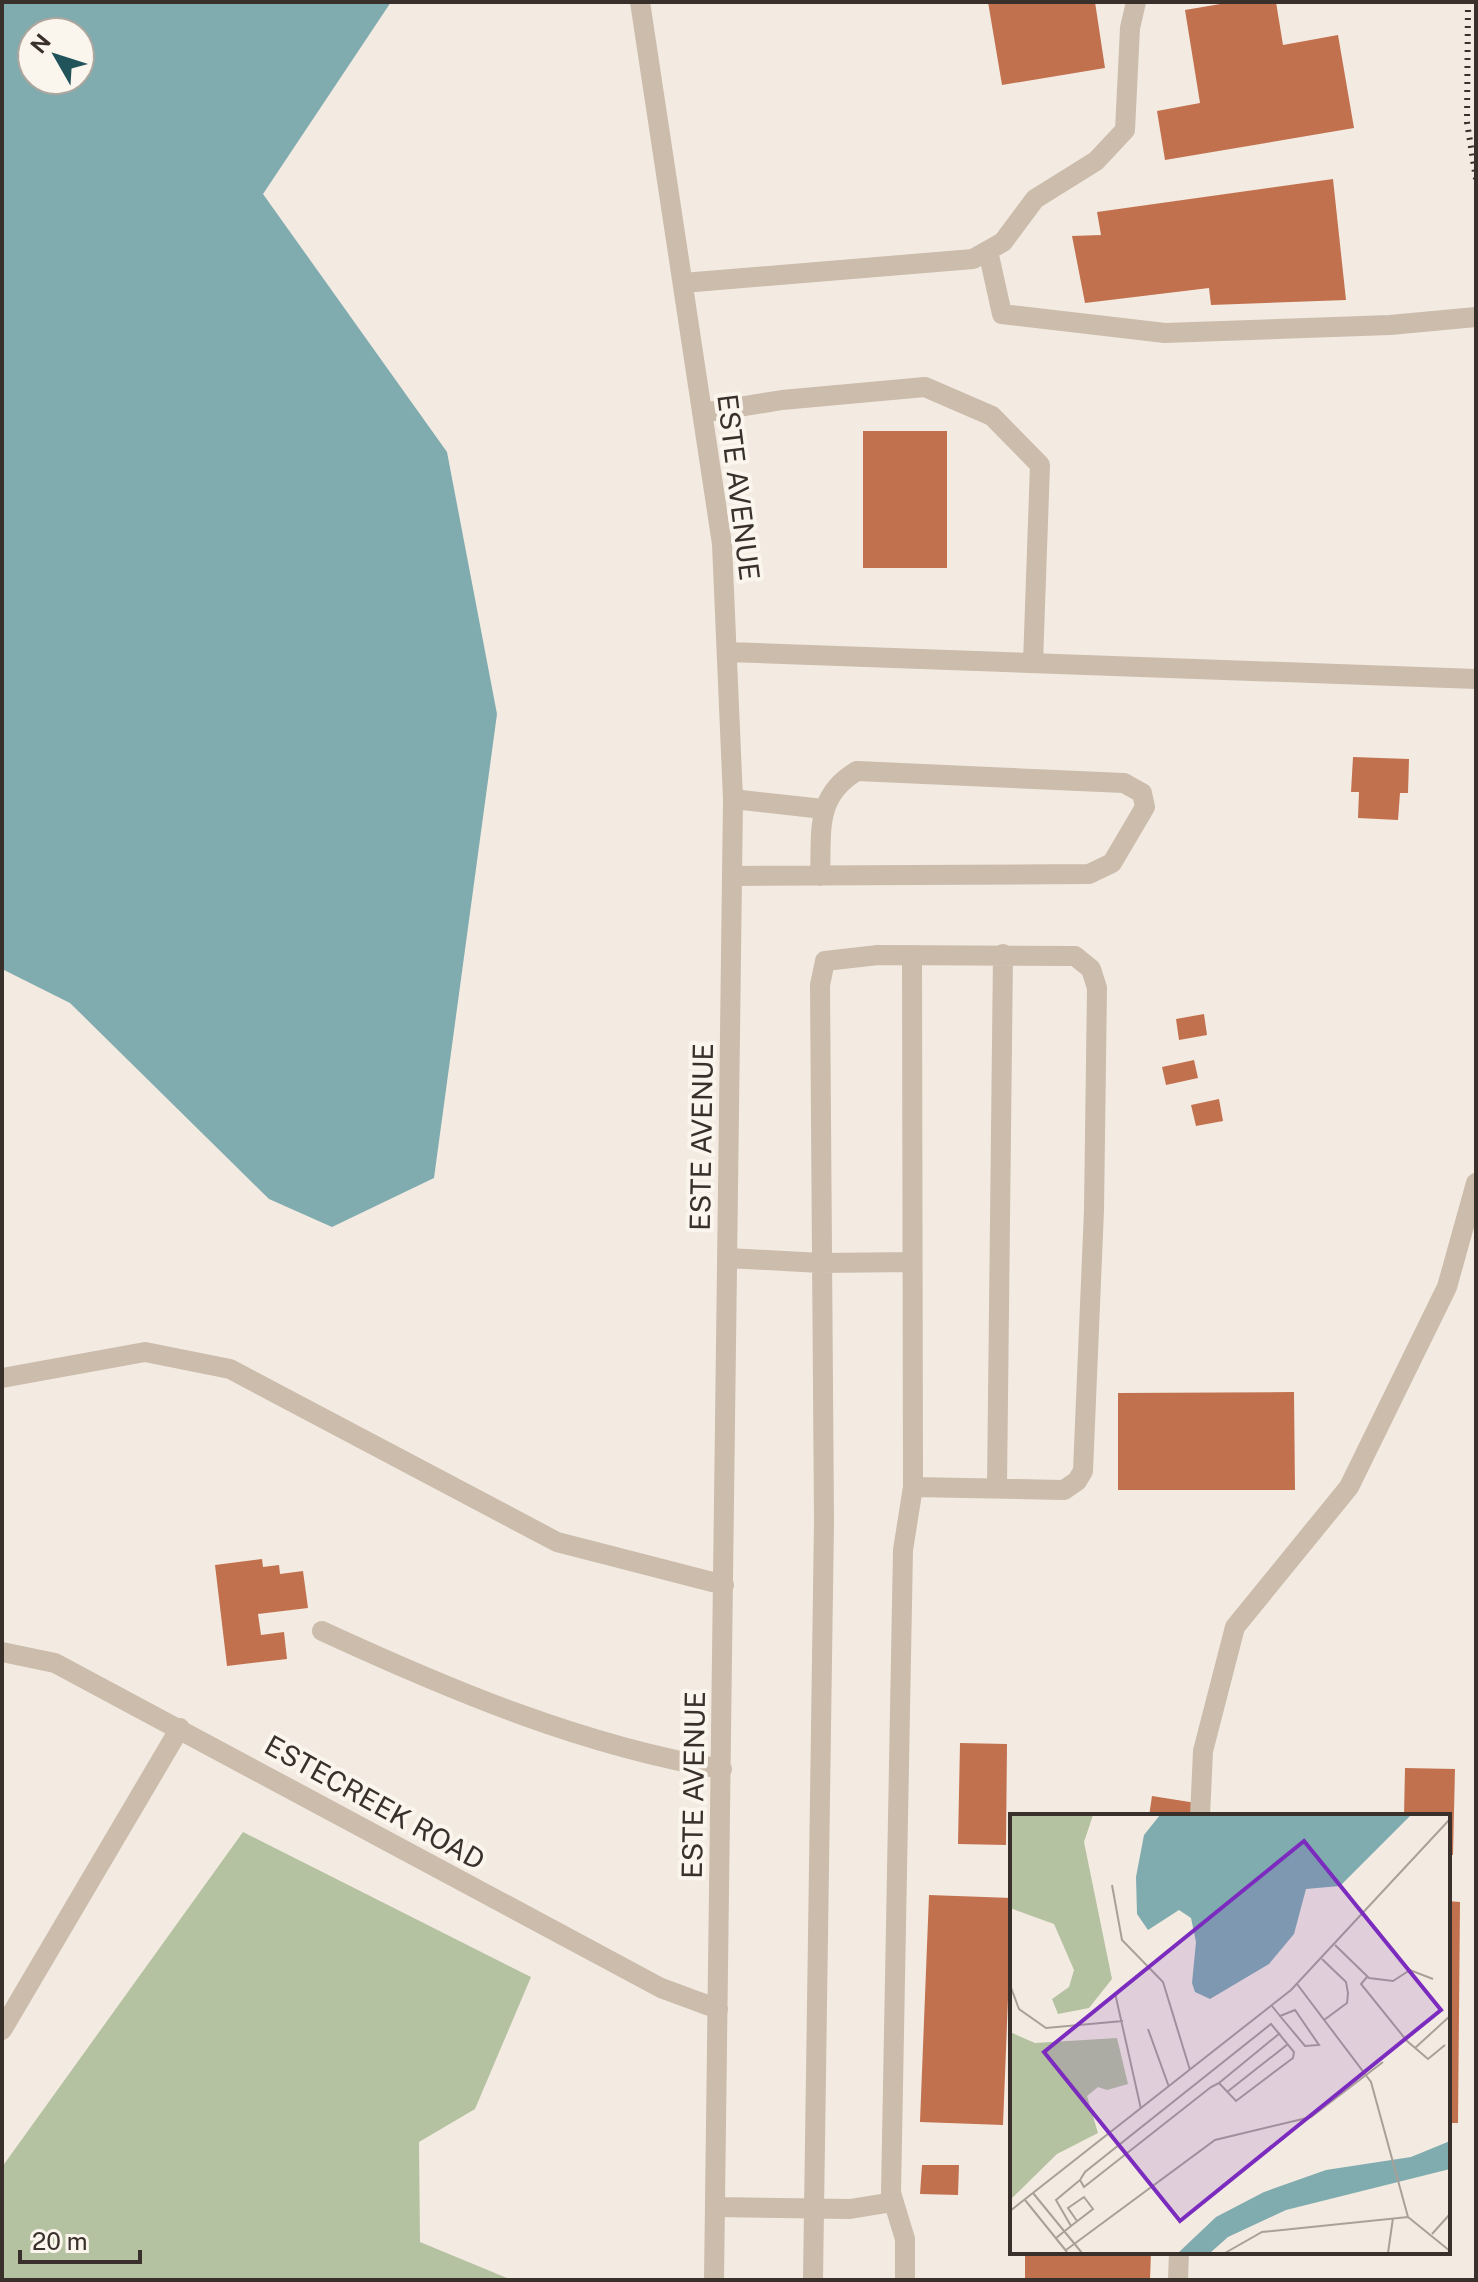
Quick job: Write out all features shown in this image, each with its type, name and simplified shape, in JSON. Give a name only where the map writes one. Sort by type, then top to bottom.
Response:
[{"type":"street","name":"ESTE AVENUE","points":[[640,2],[722,544],[733,799],[714,2280]]},
{"type":"street","points":[[683,283],[973,259],[1003,242],[1035,199],[1096,161],[1125,130],[1130,28],[1136,2]]},
{"type":"street","points":[[988,251],[1002,314],[1165,333],[1390,325],[1476,317]]},
{"type":"street","points":[[702,413],[782,400],[925,387],[992,416],[1040,465],[1033,663]]},
{"type":"street","points":[[728,652],[1476,679]]},
{"type":"street","points":[[732,876],[820,876],[1089,874],[1112,863],[1145,807],[1142,793],[1124,783],[857,771],[839,782],[823,809],[820,876]]},
{"type":"street","points":[[733,799],[823,809]]},
{"type":"street","points":[[997,1487],[1003,954]]},
{"type":"street","points":[[905,2280],[905,2239],[893,2202],[903,1550],[913,1487],[912,955]]},
{"type":"street","points":[[813,2280],[824,1522],[820,985],[825,961],[912,955],[1075,956],[1091,969],[1097,988],[1094,1210],[1083,1471],[1077,1481],[1064,1490],[913,1487]]},
{"type":"street","points":[[1200,1814],[1203,1751],[1235,1627],[1349,1487],[1447,1287],[1476,1183]]},
{"type":"street","points":[[728,1258],[821,1263],[912,1262]]},
{"type":"street","points":[[2,1378],[145,1352],[230,1369],[557,1542],[724,1585]]},
{"type":"street","points":[[322,1631],[443,1687],[652,1758],[722,1769]]},
{"type":"street","name":"ESTECREEK ROAD","points":[[2,1652],[55,1663],[661,1988],[718,2009]]},
{"type":"street","points":[[2,2030],[180,1728]]},
{"type":"street","points":[[715,2207],[850,2209],[893,2202]]},
{"type":"street","points":[[1178,2280],[1179,2254]]},
{"type":"green space","points":[[243,1832],[531,1977],[475,2109],[419,2142],[420,2242],[512,2280],[2,2280],[2,2167]]},
{"type":"water","points":[[2,2],[391,2],[263,194],[447,452],[497,714],[434,1178],[332,1227],[269,1199],[70,1003],[2,969]]},
{"type":"building","points":[[988,2],[1095,2],[1105,68],[1002,85]]},
{"type":"building","points":[[1232,2],[1276,2],[1283,45],[1338,35],[1354,128],[1165,160],[1157,111],[1200,103],[1185,10]]},
{"type":"building","points":[[1333,179],[1346,300],[1211,305],[1209,288],[1085,303],[1072,236],[1101,235],[1097,212]]},
{"type":"building","points":[[863,431],[947,431],[947,568],[863,568]]},
{"type":"building","points":[[1353,757],[1409,759],[1408,793],[1400,793],[1398,820],[1358,818],[1359,792],[1351,792]]},
{"type":"building","points":[[1204,1014],[1207,1035],[1179,1040],[1176,1019]]},
{"type":"building","points":[[1194,1060],[1198,1078],[1166,1085],[1162,1067]]},
{"type":"building","points":[[1219,1099],[1223,1121],[1196,1126],[1191,1105]]},
{"type":"building","points":[[1294,1392],[1295,1490],[1118,1490],[1118,1393]]},
{"type":"building","points":[[262,1559],[263,1567],[279,1565],[280,1574],[303,1571],[308,1608],[258,1614],[261,1635],[284,1632],[287,1659],[227,1666],[215,1565]]},
{"type":"building","points":[[960,1743],[1007,1744],[1006,1845],[958,1844]]},
{"type":"building","points":[[1405,1768],[1455,1769],[1453,1855],[1450,1855],[1450,1814],[1404,1814]]},
{"type":"building","points":[[1152,1796],[1196,1803],[1194,1814],[1149,1814]]},
{"type":"building","points":[[929,1895],[1010,1898],[1003,2125],[920,2122]]},
{"type":"building","points":[[1450,1901],[1460,1902],[1458,2123],[1450,2123]]},
{"type":"building","points":[[922,2165],[959,2165],[958,2195],[920,2194]]},
{"type":"building","points":[[1025,2254],[1151,2254],[1150,2280],[1025,2280]]},
{"type":"railway","points":[[1468,2],[1467,122],[1476,179]]}]
